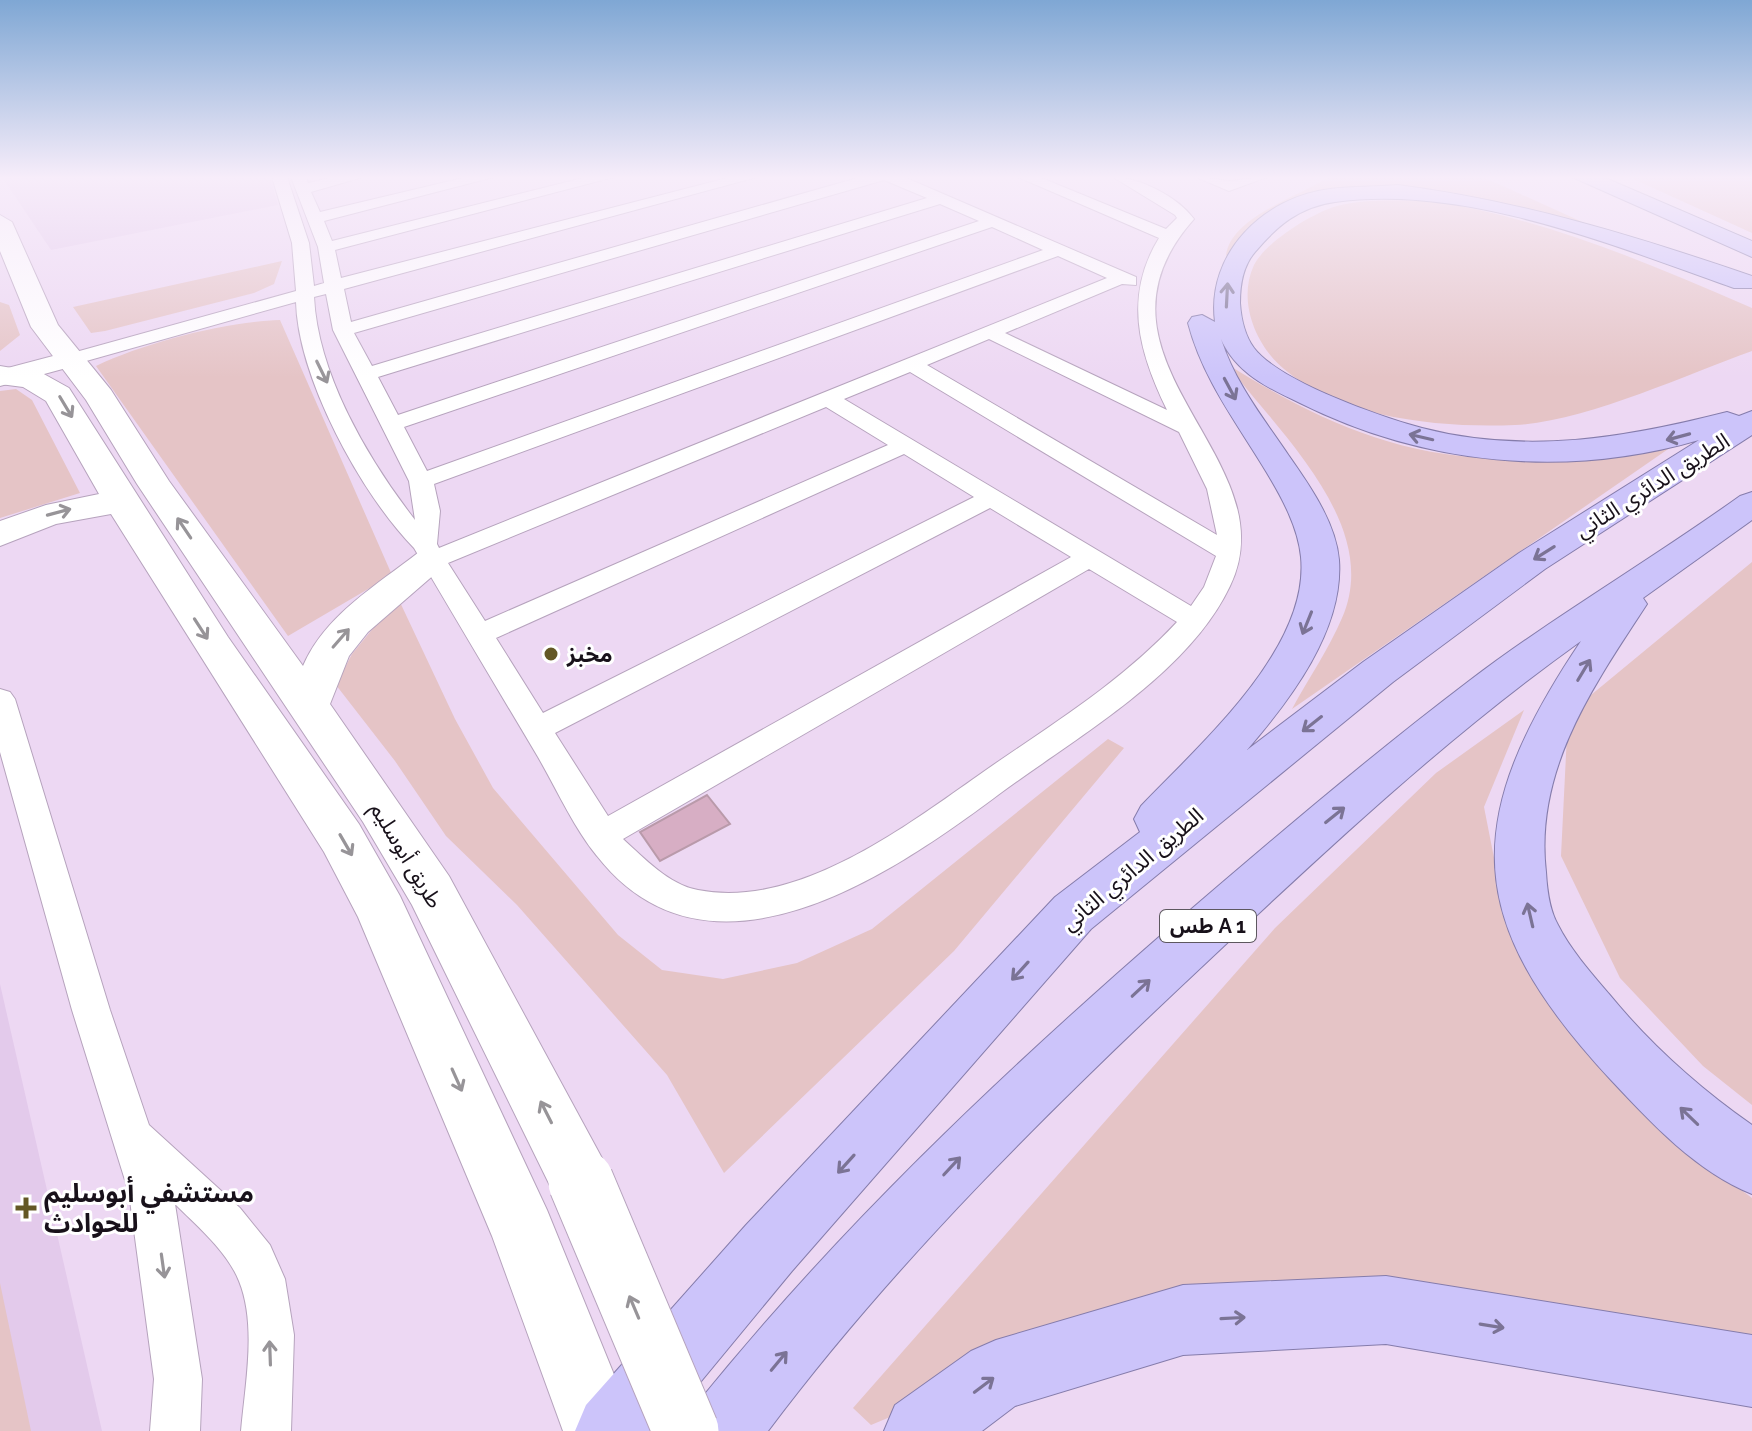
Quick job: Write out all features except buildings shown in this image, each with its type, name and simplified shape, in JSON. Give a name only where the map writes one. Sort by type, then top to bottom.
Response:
[{"type":"highway","points":[[1073,913],[1279,679],[1315,605],[1320,562],[1313,528],[1295,492],[1243,413],[1215,362],[1203,329],[1198,294],[1208,262],[1219,244]]},
{"type":"highway","points":[[1246,244],[1237,256],[1225,304],[1231,331],[1246,357],[1338,410],[1419,438],[1517,453],[1569,455],[1613,451],[1675,438],[1752,413]]},
{"type":"highway","points":[[1626,244],[1748,284]]},
{"type":"highway","points":[[1658,244],[1748,284]]},
{"type":"highway","name":"الطريق الدائري الثاني","points":[[612,1431],[769,1248],[1073,913],[1378,672],[1532,561],[1752,421]]},
{"type":"highway","name":"طس A 1","points":[[722,1431],[863,1261],[989,1127],[1320,827],[1486,691],[1752,503]]},
{"type":"highway","points":[[1640,585],[1584,669],[1555,722],[1526,791],[1518,861],[1534,934],[1592,1020],[1698,1125],[1752,1163]]},
{"type":"highway","points":[[921,1431],[996,1376],[1183,1320],[1386,1310],[1752,1371]]},
{"type":"main road","name":"طريق أبوسليم","points":[[5,253],[60,345],[307,708],[380,809],[431,891],[581,1182],[686,1431]]},
{"type":"main road","points":[[0,292],[30,296]]},
{"type":"main road","points":[[2,372],[35,341],[60,345]]},
{"type":"main road","points":[[2,372],[31,379],[58,395],[213,647],[342,838],[382,912],[524,1233],[600,1431]]},
{"type":"main road","points":[[0,535],[49,514],[82,506],[121,502]]},
{"type":"main road","points":[[307,708],[330,651],[354,623],[428,552]]},
{"type":"street","points":[[299,244],[306,291],[305,314],[315,356],[383,494],[409,533],[428,552],[601,836],[638,874],[675,898],[714,908],[773,901],[850,875],[930,827],[1126,686],[1195,621],[1223,574],[1230,553],[1228,511],[1185,427],[1152,348],[1132,282]]},
{"type":"street","points":[[325,244],[343,330],[421,481],[428,511],[428,552]]},
{"type":"street","points":[[326,247],[339,244]]},
{"type":"street","points":[[2,372],[60,345],[362,278],[493,244]]},
{"type":"street","points":[[343,330],[645,244]]},
{"type":"street","points":[[367,374],[794,244]]},
{"type":"street","points":[[393,424],[927,244]]},
{"type":"street","points":[[1039,244],[1132,282]]},
{"type":"street","points":[[428,552],[828,399],[989,332],[1132,282],[1160,244]]},
{"type":"street","points":[[421,481],[1055,251]]},
{"type":"street","points":[[989,332],[1185,427]]},
{"type":"street","points":[[911,364],[1230,553]]},
{"type":"street","points":[[828,399],[1195,621]]},
{"type":"street","points":[[478,635],[906,445]]},
{"type":"street","points":[[536,729],[989,499]]},
{"type":"street","points":[[601,836],[1089,558]]},
{"type":"street","points":[[0,699],[67,933],[151,1193],[178,1379],[175,1431]]},
{"type":"street","points":[[132,1136],[197,1196],[239,1242],[261,1277],[269,1317],[266,1431]]},
{"type":"shaded area","points":[[47,244],[82,244],[51,250]]},
{"type":"shaded area","points":[[1229,244],[1238,244],[1226,256]]},
{"type":"shaded area","points":[[1273,244],[1595,244],[1752,308],[1752,351],[1603,407],[1542,422],[1456,425],[1394,417],[1334,399],[1308,386],[1284,369],[1265,348],[1252,322],[1248,293],[1254,265]]},
{"type":"shaded area","points":[[282,261],[274,284],[254,293],[105,331],[91,333],[73,307]]},
{"type":"shaded area","points":[[0,302],[9,305],[20,335],[0,351]]},
{"type":"shaded area","points":[[280,320],[392,575],[288,636],[96,366],[186,335]]},
{"type":"shaded area","points":[[1227,364],[1320,415],[1352,429],[1419,449],[1454,455],[1513,458],[1674,445],[1292,709],[1342,618],[1351,583],[1348,548],[1337,514],[1319,481]]},
{"type":"shaded area","points":[[16,389],[32,400],[80,493],[0,518],[0,391]]},
{"type":"shaded area","points":[[1752,562],[1752,1105],[1703,1066],[1620,978],[1561,856],[1568,714]]},
{"type":"shaded area","points":[[398,598],[455,719],[493,788],[618,935],[662,970],[723,979],[797,963],[872,929],[1108,739],[1124,748],[954,951],[724,1173],[667,1075],[517,905],[446,836],[395,761],[336,685],[352,654]]},
{"type":"shaded area","points":[[1524,710],[1484,807],[1508,929],[1566,1024],[1695,1155],[1752,1198],[1752,1344],[1391,1284],[1208,1284],[871,1425],[853,1408],[1275,928],[1436,773]]},
{"type":"shaded area","name":"مستشفي أبوسليم للحوادث","points":[[0,984],[102,1431],[0,1431]]},
{"type":"shaded area","points":[[0,1283],[31,1431],[0,1431]]},
{"type":"place","name":"مخبز","points":[[551,654]]},
{"type":"place","name":"مستشفي أبوسليم للحوادث","points":[[26,1208]]}]
